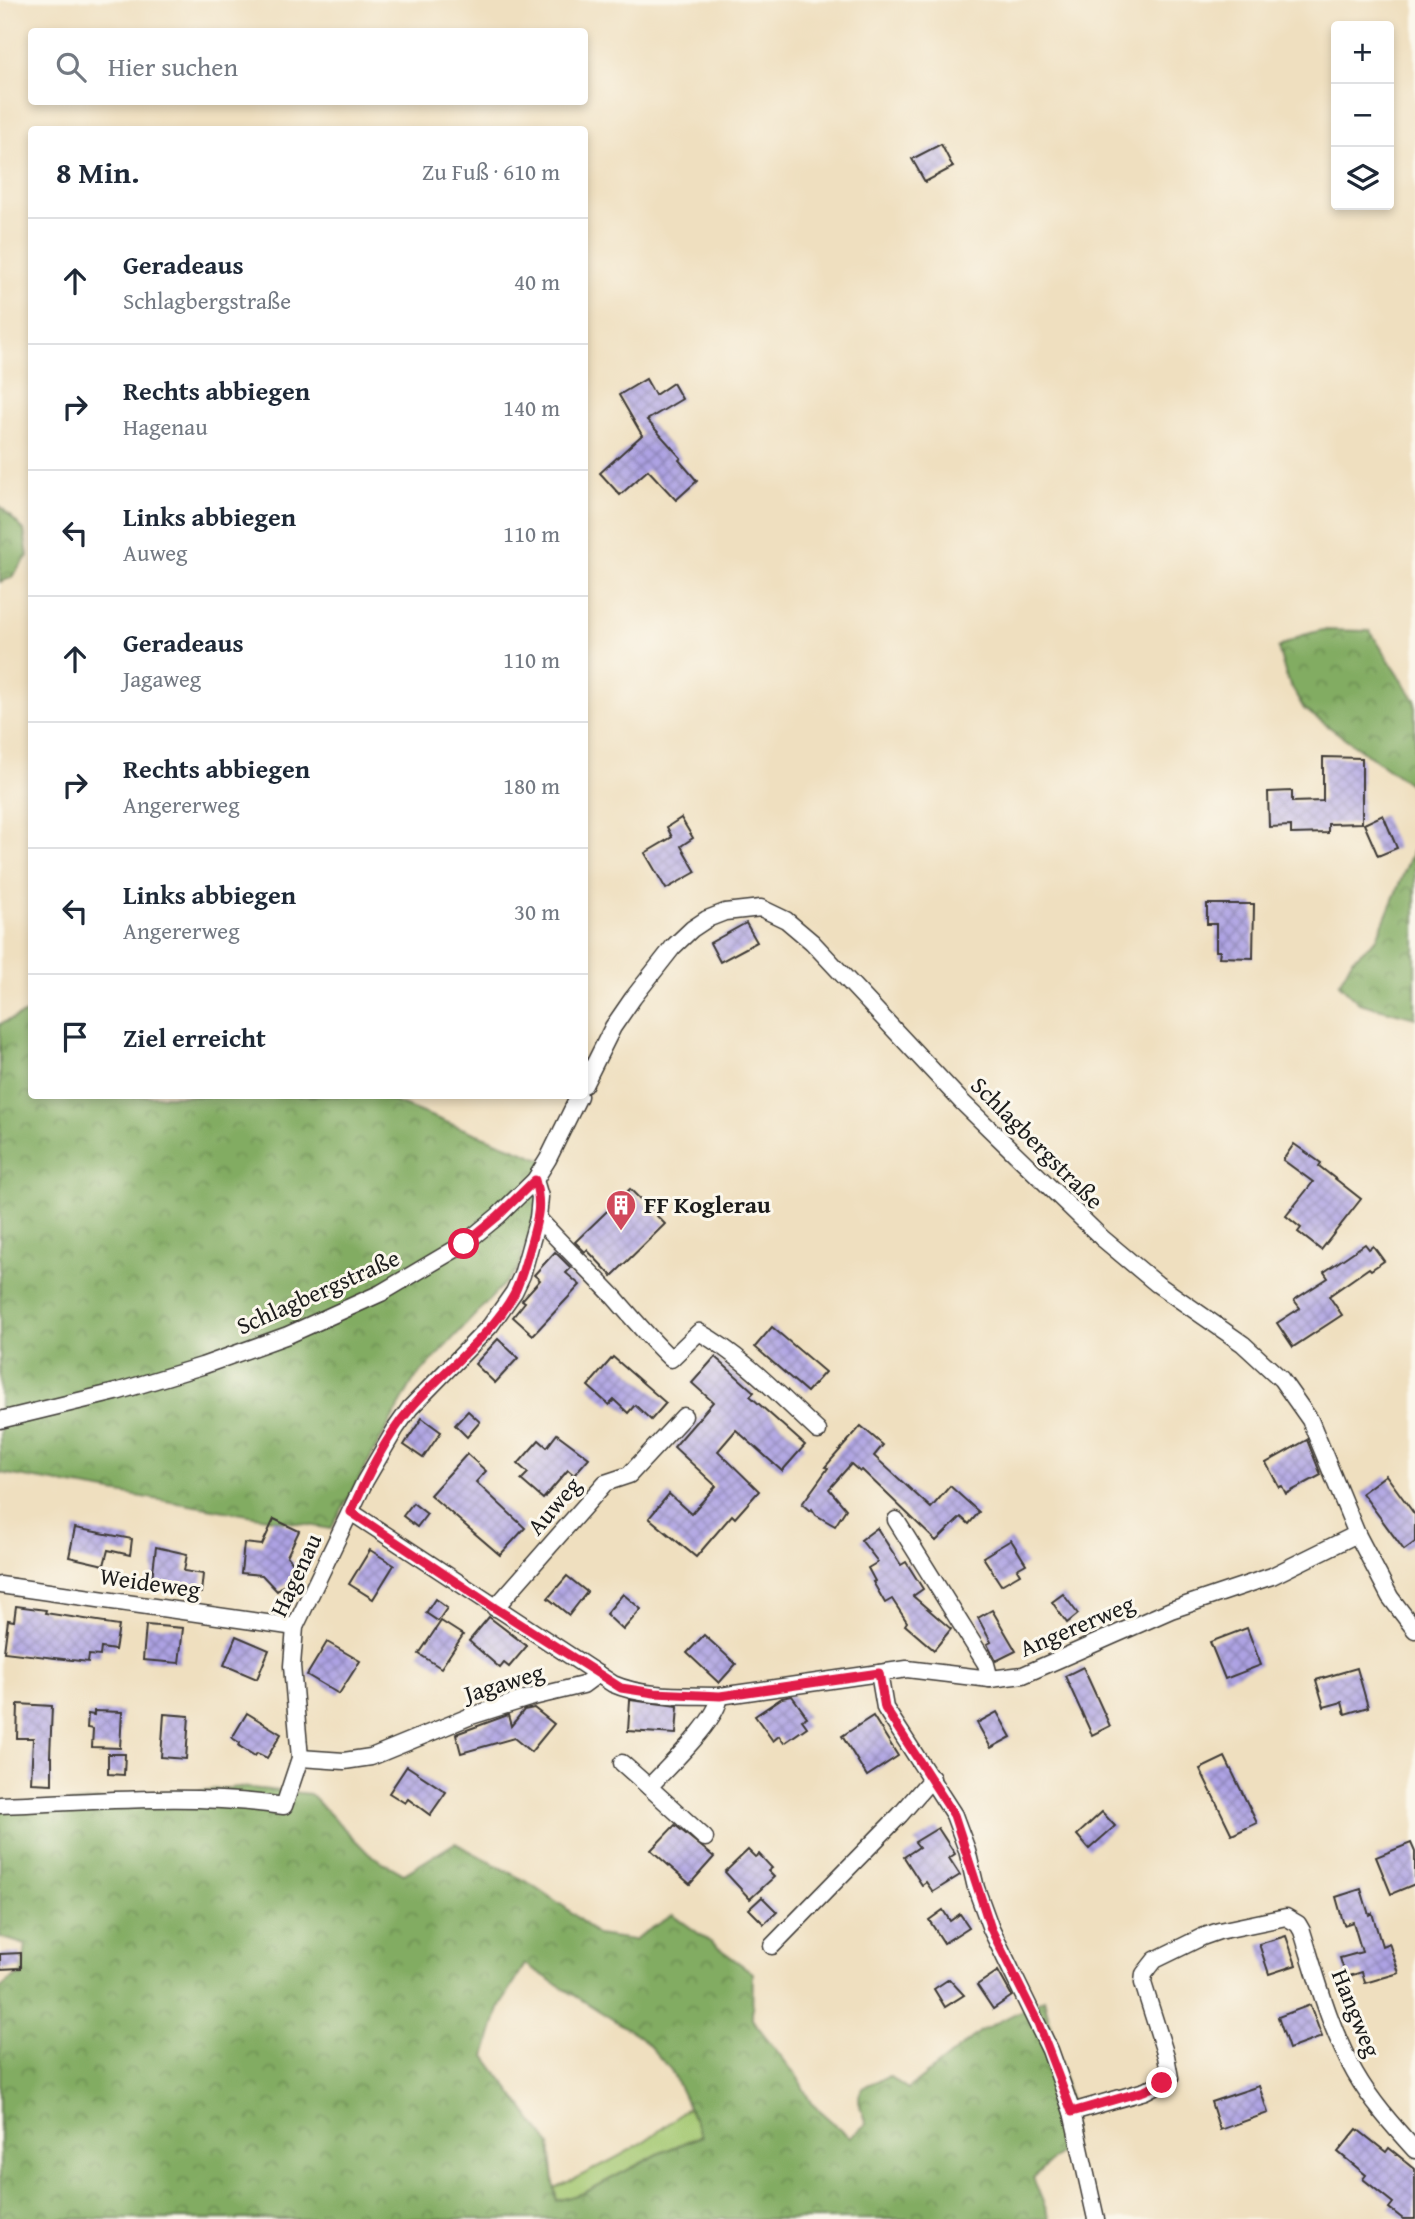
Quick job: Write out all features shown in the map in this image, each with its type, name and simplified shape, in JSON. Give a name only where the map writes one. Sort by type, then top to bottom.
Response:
[{"type":"street","name":"Schlagbergstraße","points":[[588,1077],[613,1027],[654,970],[692,929],[707,919],[726,912],[761,908],[796,928],[962,1102],[1102,1238],[1157,1284],[1243,1344],[1281,1378],[1310,1420],[1357,1534],[1390,1597],[1415,1630]]},
{"type":"street","name":"Schlagbergstraße","points":[[0,1420],[116,1392],[202,1366],[300,1330],[382,1293],[464,1244],[535,1180],[578,1099]]},
{"type":"street","name":"Hagenau","points":[[0,1805],[184,1797],[284,1806],[300,1758],[292,1666],[295,1627],[380,1452],[396,1427],[410,1408],[505,1307],[522,1275],[538,1219],[540,1198],[535,1180]]},
{"type":"street","points":[[538,1219],[671,1359],[699,1332],[741,1360],[818,1431]]},
{"type":"street","name":"Auweg","points":[[495,1608],[605,1483],[629,1475],[684,1416]]},
{"type":"street","points":[[351,1512],[613,1685],[654,1693],[720,1696],[879,1673],[885,1708],[954,1815],[991,1929],[1038,2023],[1072,2112],[1096,2219]]},
{"type":"street","points":[[896,1520],[986,1664],[990,1679]]},
{"type":"street","name":"Angererweg","points":[[879,1673],[919,1670],[990,1679],[1009,1678],[1039,1669],[1171,1610],[1272,1576],[1357,1534]]},
{"type":"street","name":"Weideweg","points":[[0,1585],[295,1627]]},
{"type":"street","name":"Jagaweg","points":[[300,1758],[344,1761],[370,1757],[471,1716],[583,1685],[598,1674]]},
{"type":"street","points":[[649,1787],[711,1718],[719,1704],[720,1696]]},
{"type":"street","points":[[622,1763],[705,1838]]},
{"type":"street","points":[[772,1946],[900,1815],[932,1778]]},
{"type":"street","name":"Hangweg","points":[[1072,2112],[1144,2091],[1170,2078],[1166,2056],[1143,1983],[1144,1974],[1155,1960],[1219,1931],[1278,1918],[1292,1919],[1302,1931],[1334,2030],[1355,2073],[1376,2104],[1415,2150]]},
{"type":"green space","points":[[0,506],[24,530],[28,556],[11,578],[0,582]]},
{"type":"green space","points":[[1322,630],[1370,631],[1415,700],[1415,799],[1411,785],[1304,709],[1287,679],[1278,648],[1300,636]]},
{"type":"green space","points":[[1415,846],[1415,1018],[1359,1003],[1339,984],[1352,960],[1377,938]]},
{"type":"green space","points":[[28,1012],[28,1099],[387,1099],[552,1163],[518,1269],[413,1381],[331,1529],[0,1473],[0,1024]]},
{"type":"green space","points":[[240,1787],[310,1794],[369,1854],[404,1874],[455,1843],[531,1884],[566,1908],[597,1935],[633,1940],[673,1915],[753,1973],[752,2019],[798,2078],[811,2103],[850,2138],[866,2124],[859,2097],[864,2088],[890,2077],[908,2089],[982,2030],[1044,1999],[1072,2112],[1072,2142],[1033,2178],[1050,2219],[0,2219],[0,1989],[22,1973],[26,1945],[0,1937],[0,1810]],"holes":[[[525,1964],[642,2038],[671,2070],[702,2136],[660,2153],[584,2193],[556,2201],[550,2145],[485,2056],[499,2009]]]},
{"type":"green space","points":[[688,2107],[702,2135],[660,2153],[584,2193],[557,2202],[555,2188],[641,2143]]},
{"type":"building","points":[[941,144],[953,167],[925,182],[912,159]]},
{"type":"building","points":[[646,379],[655,395],[673,383],[682,399],[647,420],[681,458],[679,460],[697,481],[676,500],[648,470],[620,495],[600,473],[642,435],[619,395]]},
{"type":"building","points":[[1323,757],[1362,758],[1362,823],[1328,824],[1328,833],[1291,834],[1291,826],[1269,827],[1268,792],[1292,791],[1292,802],[1323,801]]},
{"type":"building","points":[[1383,815],[1397,848],[1378,856],[1364,824]]},
{"type":"building","points":[[681,818],[693,838],[681,846],[696,872],[666,889],[645,853],[672,837],[667,827]]},
{"type":"building","points":[[1207,904],[1254,904],[1253,958],[1219,957],[1220,951],[1216,951],[1216,924],[1207,924]]},
{"type":"building","points":[[746,923],[757,942],[720,962],[710,943]]},
{"type":"building","points":[[1294,1144],[1321,1163],[1319,1166],[1361,1199],[1321,1250],[1298,1232],[1301,1228],[1286,1216],[1313,1182],[1283,1160]]},
{"type":"building","name":"FF Koglerau","points":[[630,1189],[665,1224],[612,1276],[587,1250],[585,1252],[575,1242]]},
{"type":"building","points":[[1365,1244],[1369,1249],[1373,1246],[1384,1261],[1371,1270],[1369,1268],[1329,1296],[1342,1315],[1293,1347],[1277,1323],[1300,1308],[1294,1300],[1328,1278],[1324,1272]]},
{"type":"building","points":[[555,1252],[571,1268],[566,1273],[580,1285],[533,1335],[513,1317],[525,1302],[522,1300],[540,1280],[534,1275]]},
{"type":"building","points":[[772,1327],[825,1372],[807,1392],[755,1347]]},
{"type":"building","points":[[498,1339],[518,1358],[495,1383],[475,1364]]},
{"type":"building","points":[[613,1357],[666,1403],[651,1420],[635,1405],[628,1413],[614,1400],[609,1405],[588,1386]]},
{"type":"building","points":[[715,1357],[754,1392],[750,1396],[805,1445],[782,1471],[736,1430],[718,1451],[759,1491],[735,1518],[732,1515],[696,1557],[649,1518],[669,1494],[691,1514],[716,1486],[674,1447],[713,1402],[692,1383]]},
{"type":"building","points":[[468,1411],[480,1422],[467,1437],[455,1425]]},
{"type":"building","points":[[422,1418],[441,1432],[423,1458],[404,1445]]},
{"type":"building","points":[[861,1426],[883,1445],[874,1456],[931,1508],[950,1486],[979,1512],[969,1524],[961,1517],[936,1541],[862,1470],[860,1472],[851,1464],[829,1489],[846,1509],[835,1526],[816,1515],[812,1509],[810,1511],[802,1504],[828,1468],[825,1467]]},
{"type":"building","points":[[557,1434],[589,1458],[574,1475],[568,1470],[543,1499],[521,1480],[528,1473],[518,1464],[539,1440],[547,1447]]},
{"type":"building","points":[[1307,1440],[1321,1475],[1286,1494],[1266,1463]]},
{"type":"building","points":[[467,1454],[486,1471],[476,1482],[525,1528],[500,1555],[430,1495]]},
{"type":"building","points":[[1386,1475],[1415,1515],[1415,1542],[1404,1550],[1362,1493]]},
{"type":"building","points":[[413,1503],[427,1514],[417,1527],[403,1516]]},
{"type":"building","points":[[274,1519],[299,1531],[287,1556],[300,1570],[277,1591],[262,1575],[241,1573],[244,1543],[262,1545]]},
{"type":"building","points":[[75,1528],[132,1539],[130,1555],[108,1550],[104,1565],[69,1557]]},
{"type":"building","points":[[877,1528],[901,1565],[906,1562],[923,1589],[913,1596],[951,1629],[934,1650],[905,1625],[907,1622],[892,1599],[885,1603],[873,1582],[875,1581],[868,1568],[878,1562],[861,1540]]},
{"type":"building","points":[[1011,1540],[1026,1564],[1017,1569],[1020,1574],[1001,1585],[983,1557]]},
{"type":"building","points":[[156,1547],[187,1554],[184,1571],[203,1574],[201,1593],[151,1587]]},
{"type":"building","points":[[370,1550],[394,1565],[373,1599],[349,1584]]},
{"type":"building","points":[[567,1576],[587,1592],[569,1615],[548,1598]]},
{"type":"building","points":[[623,1594],[641,1609],[623,1630],[606,1614]]},
{"type":"building","points":[[1063,1594],[1078,1614],[1067,1623],[1052,1602]]},
{"type":"building","points":[[435,1599],[447,1608],[438,1621],[426,1613]]},
{"type":"building","points":[[16,1606],[119,1626],[115,1650],[101,1648],[100,1656],[89,1655],[88,1662],[4,1652],[8,1620],[14,1621]]},
{"type":"building","points":[[992,1610],[1016,1651],[996,1661],[987,1644],[991,1642],[978,1618]]},
{"type":"building","points":[[489,1617],[527,1646],[509,1667],[504,1663],[500,1668],[469,1641]]},
{"type":"building","points":[[441,1621],[463,1635],[441,1668],[419,1654]]},
{"type":"building","points":[[146,1625],[183,1628],[179,1663],[143,1660]]},
{"type":"building","points":[[1247,1628],[1261,1665],[1225,1679],[1210,1642]]},
{"type":"building","points":[[704,1635],[736,1664],[719,1683],[687,1653]]},
{"type":"building","points":[[236,1636],[269,1650],[257,1679],[224,1665]]},
{"type":"building","points":[[327,1642],[360,1661],[339,1694],[307,1675]]},
{"type":"building","points":[[1083,1667],[1110,1726],[1092,1735],[1065,1676]]},
{"type":"building","points":[[1357,1668],[1368,1707],[1345,1714],[1342,1702],[1324,1707],[1316,1680]]},
{"type":"building","points":[[792,1696],[807,1717],[802,1720],[807,1727],[784,1743],[779,1736],[773,1741],[755,1716],[782,1698]]},
{"type":"building","points":[[630,1700],[678,1706],[676,1734],[628,1731]]},
{"type":"building","points":[[18,1704],[52,1706],[52,1784],[31,1783],[33,1738],[17,1738]]},
{"type":"building","points":[[534,1708],[554,1724],[531,1752],[514,1738],[461,1753],[456,1734],[508,1715],[511,1726],[524,1710]]},
{"type":"building","points":[[94,1711],[122,1712],[120,1748],[92,1747],[93,1729],[87,1728],[88,1714],[94,1715]]},
{"type":"building","points":[[997,1712],[1011,1737],[991,1748],[977,1723]]},
{"type":"building","points":[[247,1713],[281,1734],[267,1758],[257,1753],[255,1756],[232,1738]]},
{"type":"building","points":[[164,1714],[189,1716],[186,1759],[161,1757]]},
{"type":"building","points":[[873,1716],[898,1756],[867,1776],[842,1736]]},
{"type":"building","points":[[108,1754],[125,1754],[124,1775],[108,1774]]},
{"type":"building","points":[[1225,1757],[1257,1823],[1232,1835],[1200,1769]]},
{"type":"building","points":[[407,1766],[446,1792],[430,1815],[408,1799],[405,1803],[389,1793]]},
{"type":"building","points":[[1102,1812],[1115,1826],[1089,1849],[1077,1835]]},
{"type":"building","points":[[675,1825],[714,1857],[690,1884],[651,1850]]},
{"type":"building","points":[[938,1828],[955,1854],[949,1858],[960,1875],[933,1892],[926,1882],[922,1885],[904,1857],[919,1847],[915,1842]]},
{"type":"building","points":[[1411,1843],[1415,1852],[1415,1884],[1391,1894],[1376,1857]]},
{"type":"building","points":[[748,1850],[755,1857],[759,1854],[772,1868],[768,1871],[774,1877],[750,1899],[725,1872]]},
{"type":"building","points":[[1361,1889],[1382,1946],[1389,1943],[1399,1973],[1365,1983],[1362,1972],[1346,1977],[1340,1958],[1362,1952],[1353,1922],[1344,1925],[1336,1897]]},
{"type":"building","points":[[762,1897],[777,1912],[764,1924],[749,1909]]},
{"type":"building","points":[[943,1910],[950,1921],[960,1914],[969,1927],[944,1943],[929,1920]]},
{"type":"building","points":[[1286,1936],[1296,1965],[1269,1974],[1259,1944]]},
{"type":"building","points":[[21,1953],[21,1968],[0,1969],[0,1954]]},
{"type":"building","points":[[998,1971],[1012,1996],[993,2009],[977,1985]]},
{"type":"building","points":[[949,1979],[964,1995],[945,2007],[934,1989]]},
{"type":"building","points":[[1310,2005],[1322,2037],[1289,2049],[1278,2017]]},
{"type":"building","points":[[1259,2086],[1268,2113],[1220,2130],[1211,2102]]},
{"type":"building","points":[[1357,2129],[1386,2152],[1389,2148],[1415,2169],[1415,2219],[1403,2219],[1389,2208],[1393,2203],[1363,2179],[1366,2175],[1338,2152]]},
{"type":"place","name":"FF Koglerau","points":[[621,1232]]},
{"type":"route","points":[[464,1244],[535,1180],[540,1198],[538,1219],[522,1275],[514,1292],[490,1326],[410,1408],[380,1452],[351,1512],[621,1688],[654,1693],[720,1696],[879,1673],[885,1708],[932,1778],[962,1833],[976,1888],[991,1929],[1050,2050],[1072,2112],[1162,2083]]}]
